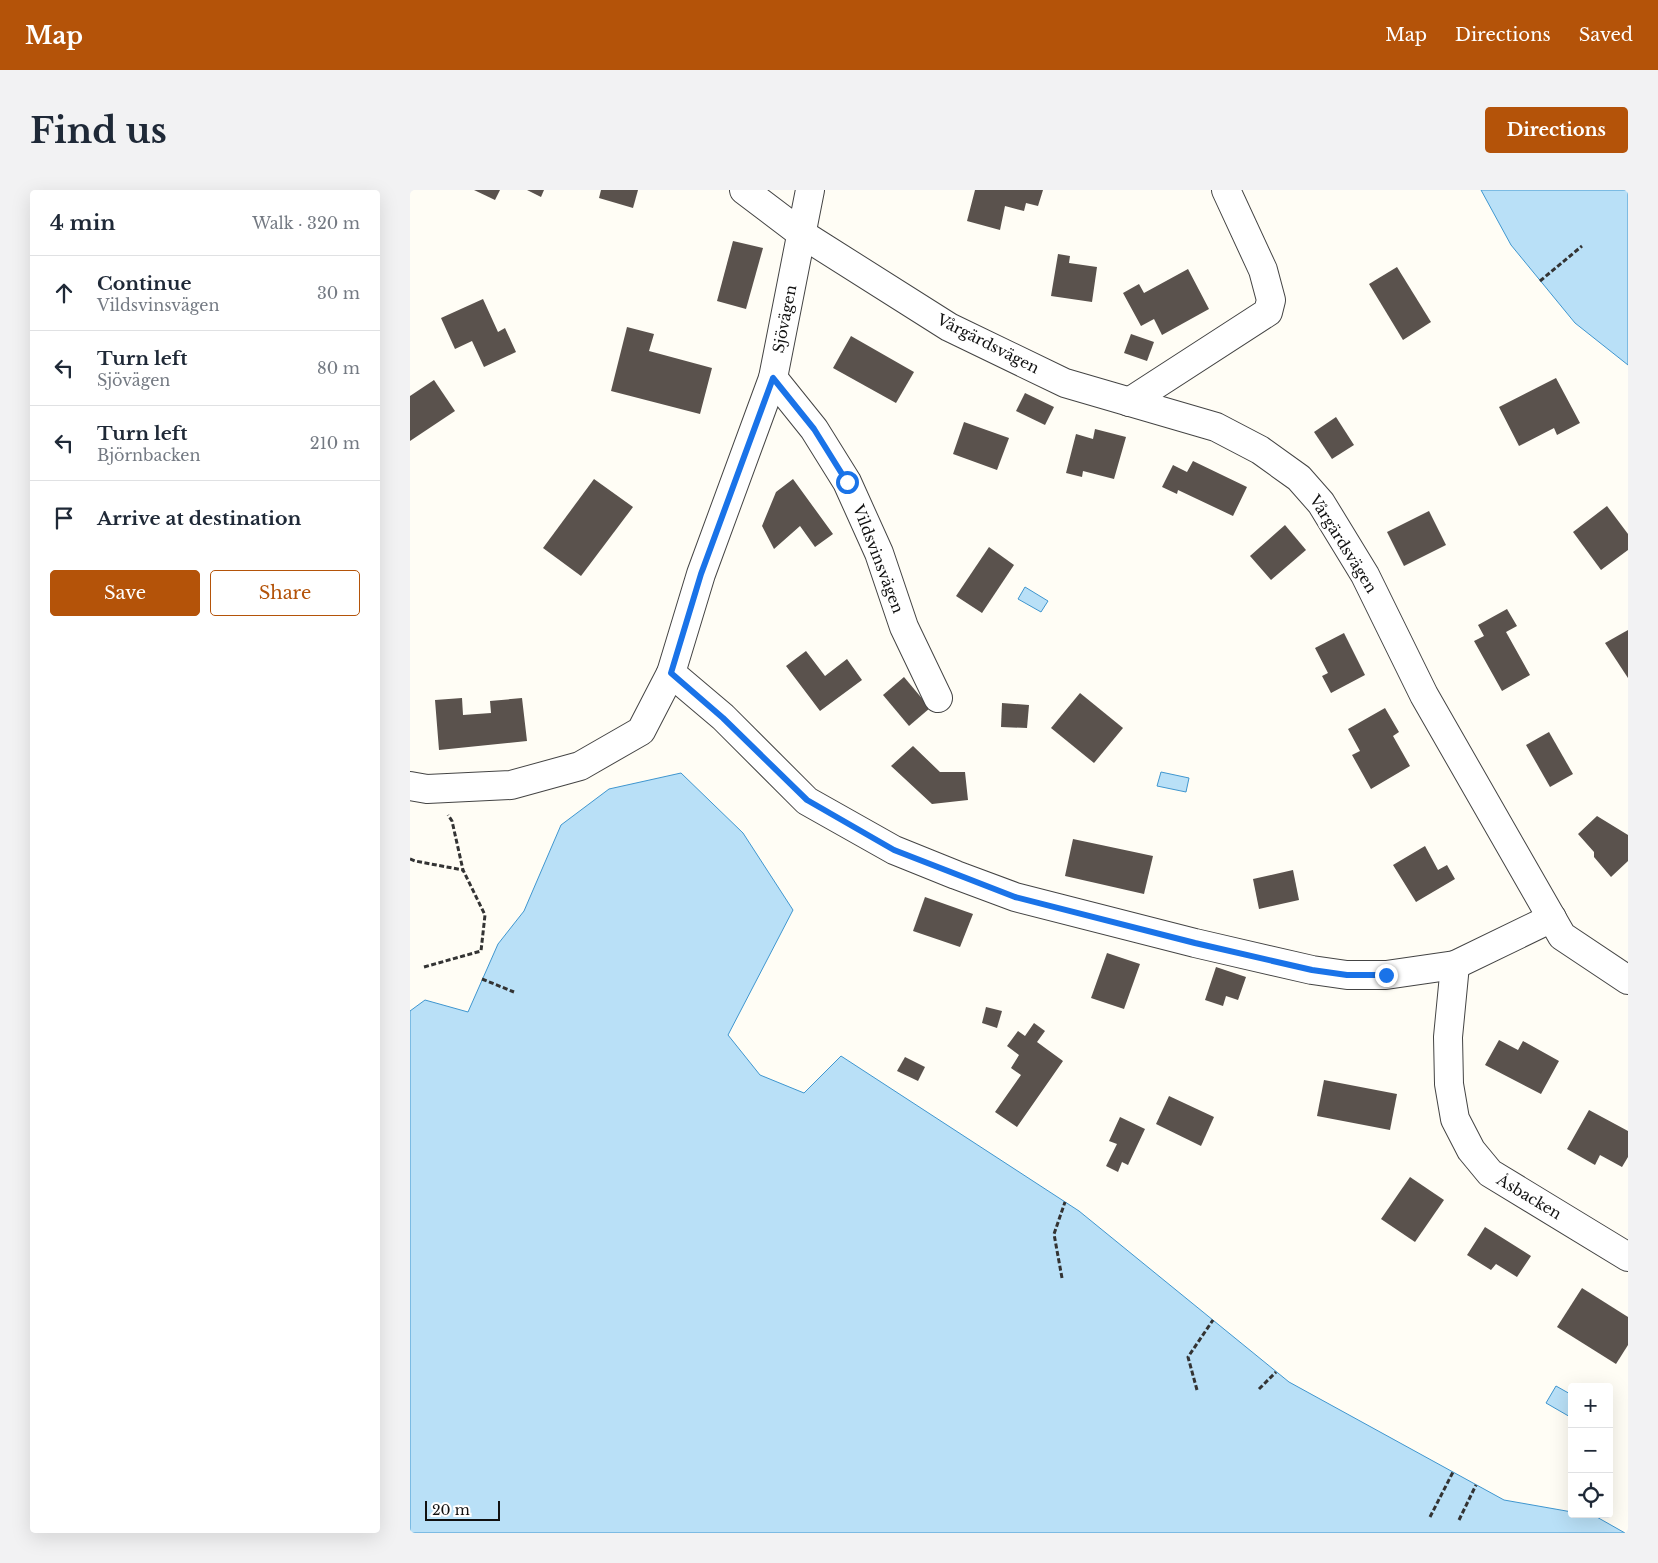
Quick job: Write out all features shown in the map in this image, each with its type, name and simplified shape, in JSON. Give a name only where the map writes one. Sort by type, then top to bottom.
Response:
[{"type":"street","name":"Vårgärdsvägen","points":[[744,190],[802,234],[949,327],[1065,383],[1216,427],[1260,450],[1299,478],[1320,503],[1365,575],[1424,695],[1562,936],[1628,980]]},
{"type":"street","name":"Sjövägen","points":[[418,788],[511,785],[580,766],[641,731],[671,673],[701,574],[773,378],[810,190]]},
{"type":"street","points":[[1129,402],[1268,312],[1271,300],[1263,270],[1226,190]]},
{"type":"street","name":"Vildsvinsvägen","points":[[773,378],[814,429],[847,482],[879,553],[904,627],[938,698]]},
{"type":"street","points":[[671,673],[723,718],[807,800],[894,850],[1015,897],[1195,943],[1312,970],[1347,975],[1386,975],[1456,965],[1552,918]]},
{"type":"street","name":"Åsbacken","points":[[1456,965],[1448,1038],[1449,1084],[1455,1119],[1471,1150],[1490,1174],[1628,1257]]},
{"type":"path","points":[[1540,280],[1582,246]]},
{"type":"path","points":[[418,788],[452,821],[463,870],[485,915],[481,951],[424,967]]},
{"type":"path","points":[[410,859],[463,870]]},
{"type":"path","points":[[482,979],[514,992]]},
{"type":"path","points":[[1062,1278],[1054,1234],[1065,1202]]},
{"type":"path","points":[[1197,1390],[1188,1356],[1213,1320]]},
{"type":"path","points":[[1258,1389],[1276,1372]]},
{"type":"path","points":[[1430,1517],[1453,1472]]},
{"type":"path","points":[[1459,1520],[1476,1485]]},
{"type":"water","points":[[1481,190],[1628,190],[1628,365],[1575,323],[1511,245]]},
{"type":"water","points":[[1025,587],[1048,601],[1041,612],[1018,599]]},
{"type":"water","points":[[1161,772],[1189,778],[1186,792],[1157,786]]},
{"type":"water","points":[[681,773],[743,833],[793,910],[728,1035],[760,1075],[804,1093],[841,1056],[1079,1211],[1289,1382],[1504,1500],[1568,1511],[1568,1518],[1599,1518],[1625,1533],[410,1533],[410,1011],[425,1000],[468,1012],[498,944],[524,911],[561,825],[609,789]]},
{"type":"water","points":[[1556,1386],[1568,1393],[1568,1416],[1546,1403]]},
{"type":"building","points":[[474,190],[500,190],[495,200]]},
{"type":"building","points":[[527,190],[544,190],[541,197]]},
{"type":"building","points":[[601,190],[638,190],[633,208],[599,198]]},
{"type":"building","points":[[975,190],[1043,190],[1038,206],[1026,203],[1024,211],[1005,206],[1000,230],[967,221]]},
{"type":"building","points":[[733,241],[763,248],[746,309],[717,301]]},
{"type":"building","points":[[1058,254],[1070,256],[1069,263],[1097,267],[1092,302],[1051,296]]},
{"type":"building","points":[[1397,267],[1431,322],[1403,340],[1369,284]]},
{"type":"building","points":[[1188,269],[1209,309],[1162,335],[1154,319],[1141,326],[1123,293],[1139,284],[1144,293]]},
{"type":"building","points":[[483,299],[498,332],[505,328],[516,352],[484,367],[472,341],[455,349],[441,318]]},
{"type":"building","points":[[627,327],[654,334],[649,351],[712,368],[700,414],[611,391]]},
{"type":"building","points":[[1131,334],[1154,342],[1147,361],[1124,353]]},
{"type":"building","points":[[851,336],[914,372],[896,403],[833,368]]},
{"type":"building","points":[[1556,378],[1580,423],[1557,435],[1554,428],[1519,446],[1499,407]]},
{"type":"building","points":[[434,380],[455,411],[410,441],[410,396]]},
{"type":"building","points":[[1025,393],[1054,407],[1045,425],[1016,411]]},
{"type":"building","points":[[1336,417],[1354,445],[1332,459],[1314,432]]},
{"type":"building","points":[[964,422],[1009,438],[997,470],[953,454]]},
{"type":"building","points":[[1095,429],[1126,437],[1114,479],[1083,471],[1082,477],[1066,473],[1076,434],[1093,439]]},
{"type":"building","points":[[1193,461],[1247,487],[1233,516],[1178,490],[1177,494],[1162,487],[1173,465],[1187,472]]},
{"type":"building","points":[[594,479],[633,507],[581,576],[543,548]]},
{"type":"building","points":[[793,479],[833,534],[815,547],[800,526],[774,549],[762,526],[776,492]]},
{"type":"building","points":[[1607,506],[1628,534],[1628,550],[1601,570],[1573,532]]},
{"type":"building","points":[[1429,511],[1446,545],[1404,566],[1387,532]]},
{"type":"building","points":[[1285,525],[1306,550],[1271,580],[1250,556]]},
{"type":"building","points":[[989,547],[1014,565],[982,613],[956,596]]},
{"type":"building","points":[[1507,609],[1517,626],[1506,632],[1530,675],[1502,691],[1474,641],[1484,636],[1478,625]]},
{"type":"building","points":[[1628,630],[1628,678],[1605,643]]},
{"type":"building","points":[[1344,633],[1365,675],[1331,693],[1322,676],[1328,673],[1315,648]]},
{"type":"building","points":[[806,651],[825,676],[847,659],[862,680],[820,711],[786,666]]},
{"type":"building","points":[[904,677],[930,708],[909,726],[883,695]]},
{"type":"building","points":[[1080,693],[1123,728],[1094,763],[1051,728]]},
{"type":"building","points":[[462,698],[463,715],[491,713],[490,701],[522,698],[527,741],[439,750],[435,700]]},
{"type":"building","points":[[1002,703],[1029,705],[1027,728],[1001,727]]},
{"type":"building","points":[[1385,708],[1399,732],[1393,736],[1410,766],[1371,789],[1352,755],[1360,751],[1348,729]]},
{"type":"building","points":[[1549,732],[1573,774],[1550,787],[1526,745]]},
{"type":"building","points":[[913,746],[940,772],[965,772],[968,800],[932,804],[891,766]]},
{"type":"building","points":[[1597,816],[1628,835],[1628,861],[1611,877],[1594,857],[1594,852],[1578,834]]},
{"type":"building","points":[[1073,839],[1153,856],[1144,894],[1065,876]]},
{"type":"building","points":[[1425,846],[1438,870],[1447,865],[1455,879],[1416,902],[1393,865]]},
{"type":"building","points":[[1293,870],[1299,900],[1259,909],[1253,879]]},
{"type":"building","points":[[925,897],[973,914],[960,947],[913,931]]},
{"type":"building","points":[[1107,953],[1140,964],[1124,1009],[1091,998]]},
{"type":"building","points":[[1216,967],[1246,977],[1238,1000],[1226,996],[1223,1006],[1205,1000]]},
{"type":"building","points":[[986,1007],[1002,1011],[997,1028],[982,1023]]},
{"type":"building","points":[[1034,1023],[1045,1031],[1037,1042],[1063,1061],[1017,1127],[995,1112],[1021,1075],[1011,1068],[1019,1055],[1007,1046],[1018,1031],[1025,1036]]},
{"type":"building","points":[[1499,1040],[1518,1050],[1523,1041],[1559,1061],[1541,1094],[1485,1065]]},
{"type":"building","points":[[905,1057],[925,1067],[918,1081],[897,1071]]},
{"type":"building","points":[[1324,1080],[1397,1094],[1390,1130],[1317,1116]]},
{"type":"building","points":[[1169,1096],[1214,1117],[1201,1146],[1156,1124]]},
{"type":"building","points":[[1589,1110],[1628,1131],[1628,1157],[1622,1167],[1600,1155],[1595,1165],[1567,1149]]},
{"type":"building","points":[[1120,1117],[1145,1129],[1128,1165],[1122,1162],[1118,1172],[1106,1166],[1117,1144],[1109,1141]]},
{"type":"building","points":[[1410,1177],[1444,1200],[1415,1242],[1381,1219]]},
{"type":"building","points":[[1485,1227],[1531,1256],[1517,1277],[1496,1264],[1491,1270],[1467,1255]]},
{"type":"building","points":[[1582,1288],[1628,1317],[1628,1345],[1616,1364],[1557,1327]]},
{"type":"route","points":[[847,482],[814,429],[773,378],[701,574],[671,673],[723,718],[807,800],[894,850],[1015,897],[1195,943],[1312,970],[1347,975],[1386,975]]}]
